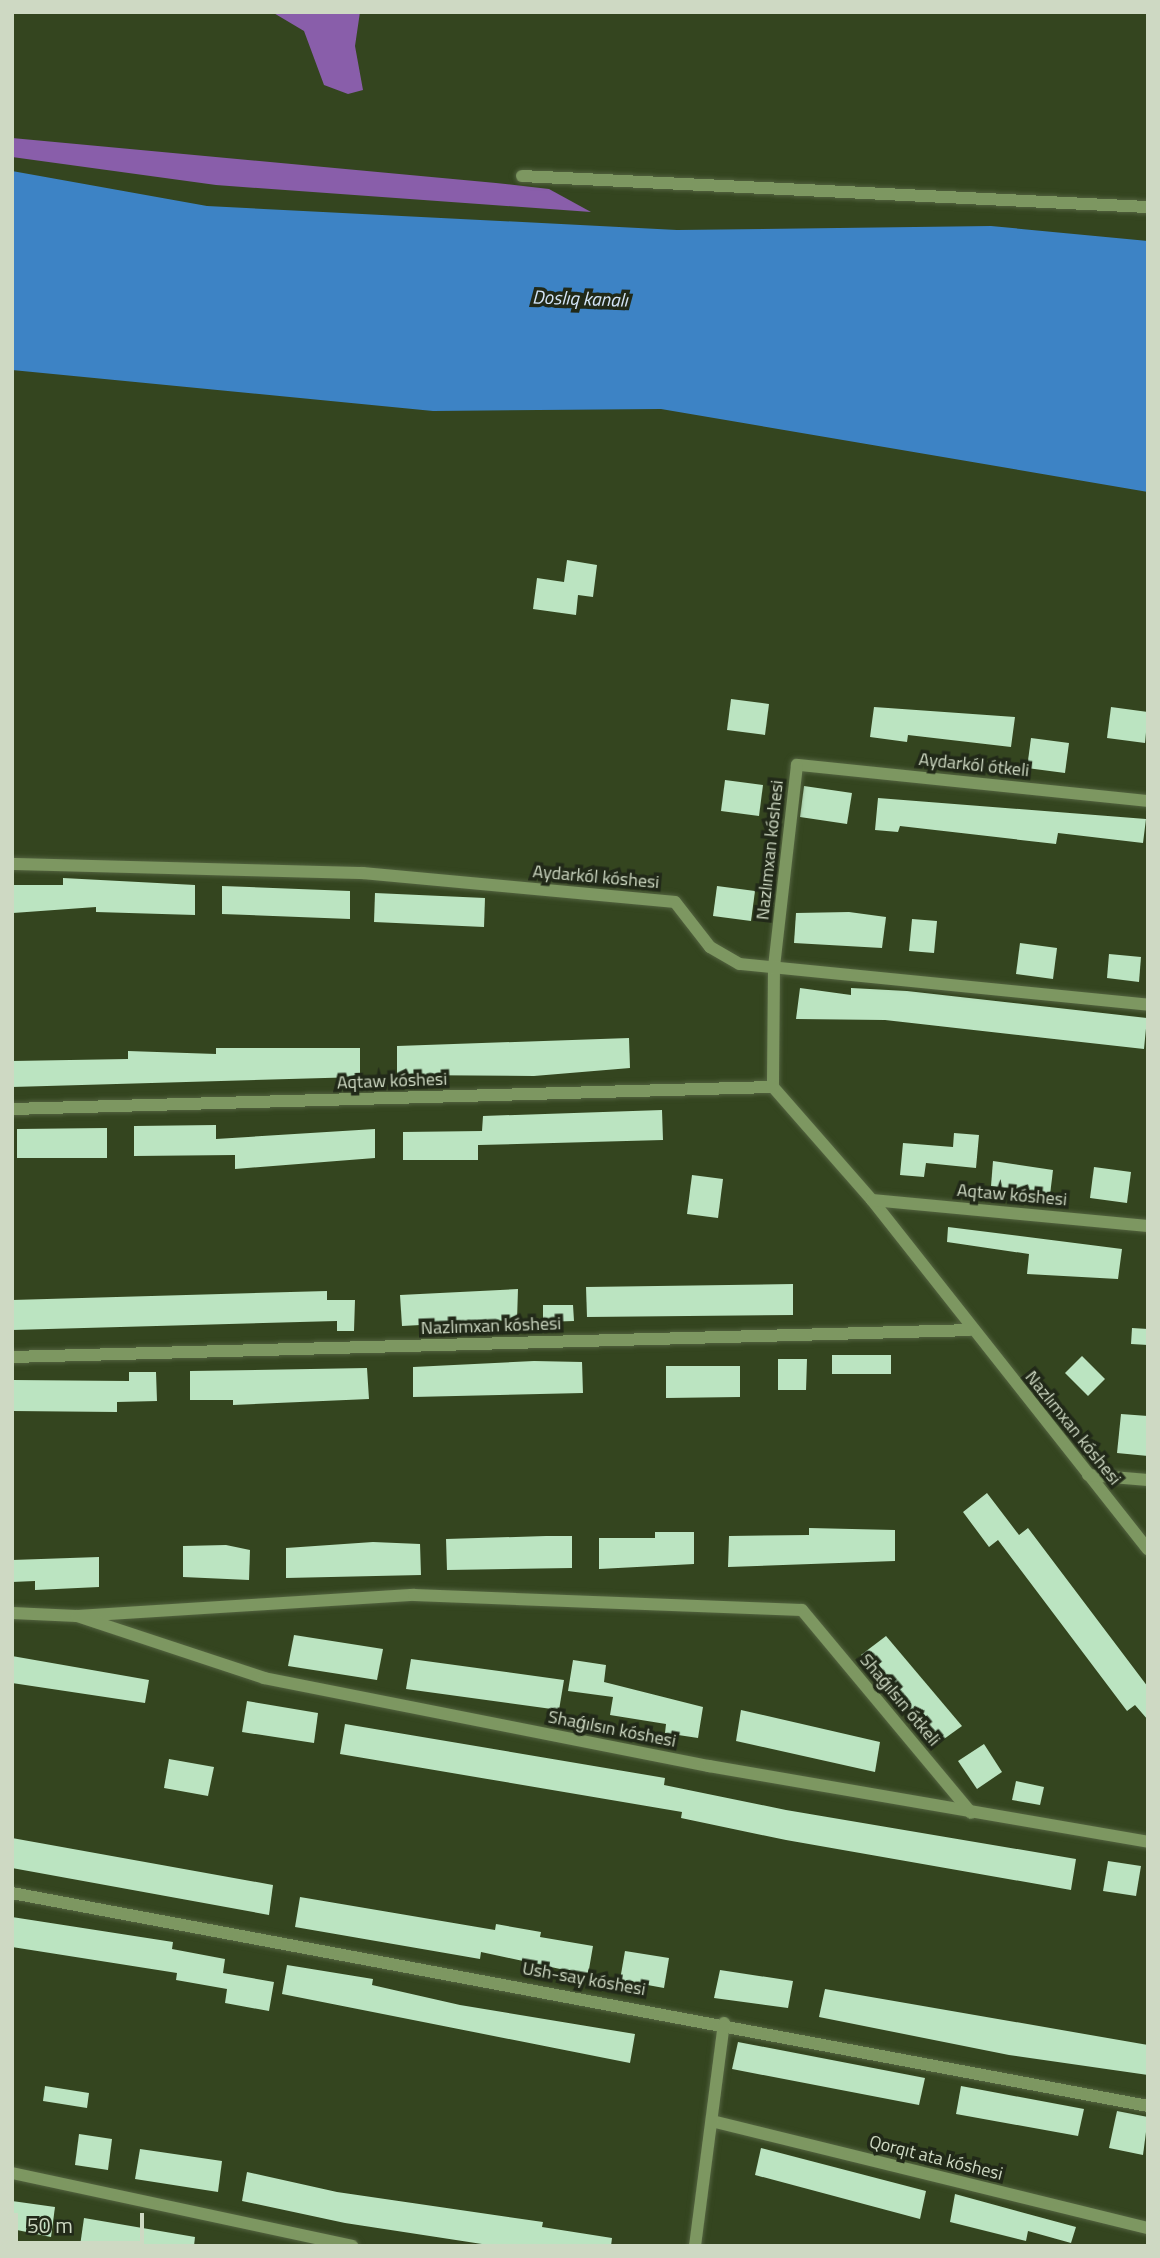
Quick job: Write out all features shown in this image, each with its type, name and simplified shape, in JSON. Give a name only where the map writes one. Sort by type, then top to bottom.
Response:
[{"type":"street","points":[[522,176],[1148,207]]},
{"type":"street","name":"Aydarkól ótkeli","points":[[797,765],[1148,801]]},
{"type":"street","name":"Nazlımxan kóshesi","points":[[797,765],[774,967],[773,1087],[872,1199],[970,1330],[1148,1549]]},
{"type":"street","name":"Aydarkól kóshesi","points":[[12,864],[363,873],[675,902],[710,947],[740,964],[1148,1005]]},
{"type":"street","name":"Aqtaw kóshesi","points":[[12,1109],[773,1087]]},
{"type":"street","name":"Aqtaw kóshesi","points":[[872,1199],[1148,1226]]},
{"type":"street","name":"Nazlımxan kóshesi","points":[[12,1357],[970,1330]]},
{"type":"street","points":[[1088,1475],[1148,1480]]},
{"type":"street","name":"Shaǵılsın kóshesi","points":[[12,1613],[77,1616],[414,1595],[802,1610]]},
{"type":"street","name":"Shaǵılsın ótkeli","points":[[802,1610],[971,1813]]},
{"type":"street","name":"Shaǵılsın kóshesi","points":[[77,1616],[264,1678],[971,1813],[1148,1842]]},
{"type":"street","name":"Ush-say kóshesi","points":[[12,1894],[724,2023],[1148,2106]]},
{"type":"street","points":[[695,2246],[716,2122],[724,2023]]},
{"type":"street","name":"Qorqıt ata kóshesi","points":[[716,2122],[1148,2228]]},
{"type":"street","points":[[12,2173],[352,2246]]},
{"type":"shaded area","points":[[272,12],[360,12],[355,46],[363,90],[348,94],[324,85],[304,31]]},
{"type":"shaded area","points":[[12,138],[549,189],[591,212],[216,185],[12,157]]},
{"type":"water","name":"Doslıq kanalı","points":[[12,171],[207,206],[677,230],[991,226],[1148,241],[1148,492],[661,409],[433,411],[12,370]]},
{"type":"building","points":[[567,560],[597,565],[593,597],[578,595],[576,615],[533,609],[537,578],[564,582]]},
{"type":"building","points":[[731,699],[769,704],[765,735],[727,730]]},
{"type":"building","points":[[874,707],[1015,717],[1011,747],[908,735],[907,742],[870,737]]},
{"type":"building","points":[[1111,707],[1148,712],[1145,743],[1107,738]]},
{"type":"building","points":[[1031,738],[1069,743],[1065,773],[1027,768]]},
{"type":"building","points":[[725,780],[763,785],[759,816],[721,811]]},
{"type":"building","points":[[804,786],[852,793],[847,824],[800,817]]},
{"type":"building","points":[[878,798],[1146,819],[1143,843],[1058,833],[1056,844],[900,826],[898,832],[875,830]]},
{"type":"building","points":[[63,878],[195,885],[195,915],[96,912],[96,907],[13,913],[13,885],[63,885]]},
{"type":"building","points":[[222,886],[350,891],[350,919],[222,914]]},
{"type":"building","points":[[717,886],[755,891],[751,921],[713,916]]},
{"type":"building","points":[[375,893],[485,898],[484,927],[374,922]]},
{"type":"building","points":[[849,912],[886,917],[882,948],[794,943],[796,913]]},
{"type":"building","points":[[912,919],[937,921],[934,953],[909,951]]},
{"type":"building","points":[[1020,943],[1057,948],[1053,979],[1016,974]]},
{"type":"building","points":[[1109,954],[1141,957],[1139,982],[1107,978]]},
{"type":"building","points":[[800,988],[851,995],[851,988],[907,991],[1147,1018],[1144,1049],[885,1020],[796,1019]]},
{"type":"building","points":[[629,1038],[630,1068],[534,1076],[397,1075],[397,1046]]},
{"type":"building","points":[[216,1048],[360,1048],[360,1077],[12,1087],[12,1061],[128,1059],[128,1051],[216,1054]]},
{"type":"building","points":[[662,1110],[663,1140],[478,1145],[478,1160],[403,1160],[403,1132],[482,1131],[483,1116]]},
{"type":"building","points":[[216,1125],[216,1139],[375,1129],[375,1158],[235,1169],[235,1155],[134,1156],[134,1126]]},
{"type":"building","points":[[107,1128],[107,1158],[17,1158],[17,1129]]},
{"type":"building","points":[[954,1133],[979,1135],[976,1168],[926,1163],[924,1177],[900,1175],[903,1143],[953,1147]]},
{"type":"building","points":[[993,1161],[1053,1170],[1050,1195],[991,1186]]},
{"type":"building","points":[[1094,1167],[1131,1172],[1127,1203],[1090,1198]]},
{"type":"building","points":[[692,1175],[723,1179],[718,1218],[687,1214]]},
{"type":"building","points":[[948,1227],[1122,1249],[1118,1279],[1027,1274],[1029,1254],[947,1242]]},
{"type":"building","points":[[793,1284],[793,1315],[587,1317],[586,1287]]},
{"type":"building","points":[[518,1289],[517,1320],[402,1326],[400,1295]]},
{"type":"building","points":[[327,1291],[327,1300],[355,1300],[354,1331],[337,1331],[337,1321],[12,1330],[12,1300]]},
{"type":"building","points":[[543,1305],[573,1305],[574,1321],[543,1322]]},
{"type":"building","points":[[1132,1328],[1148,1329],[1148,1345],[1131,1344]]},
{"type":"building","points":[[832,1355],[891,1355],[891,1374],[832,1374]]},
{"type":"building","points":[[1082,1356],[1105,1379],[1088,1396],[1065,1373]]},
{"type":"building","points":[[778,1359],[807,1359],[806,1390],[778,1390]]},
{"type":"building","points":[[534,1361],[582,1362],[583,1393],[413,1397],[413,1367]]},
{"type":"building","points":[[666,1366],[740,1366],[740,1397],[666,1398]]},
{"type":"building","points":[[367,1368],[369,1399],[233,1405],[233,1400],[190,1400],[190,1371]]},
{"type":"building","points":[[129,1372],[156,1372],[157,1401],[117,1402],[117,1412],[12,1411],[12,1380],[129,1381]]},
{"type":"building","points":[[1121,1414],[1148,1416],[1148,1456],[1117,1453]]},
{"type":"building","points":[[987,1493],[1019,1535],[1028,1528],[1148,1687],[1148,1720],[1135,1705],[1127,1711],[998,1540],[989,1547],[963,1512]]},
{"type":"building","points":[[809,1528],[895,1530],[895,1561],[728,1567],[729,1536],[809,1535]]},
{"type":"building","points":[[655,1532],[694,1532],[694,1564],[599,1569],[599,1538],[655,1538]]},
{"type":"building","points":[[572,1536],[572,1568],[447,1570],[446,1539]]},
{"type":"building","points":[[373,1542],[420,1544],[421,1575],[286,1578],[286,1548]]},
{"type":"building","points":[[226,1545],[250,1550],[249,1580],[183,1577],[183,1546]]},
{"type":"building","points":[[99,1557],[99,1587],[35,1590],[35,1581],[12,1582],[12,1560]]},
{"type":"building","points":[[294,1635],[383,1649],[377,1680],[288,1666]]},
{"type":"building","points":[[886,1636],[962,1726],[937,1744],[861,1655]]},
{"type":"building","points":[[12,1656],[149,1680],[145,1703],[12,1683]]},
{"type":"building","points":[[411,1659],[564,1680],[559,1710],[406,1689]]},
{"type":"building","points":[[573,1660],[606,1665],[604,1682],[703,1707],[698,1738],[665,1733],[666,1724],[610,1715],[613,1697],[568,1691]]},
{"type":"building","points":[[247,1701],[318,1713],[314,1743],[242,1732]]},
{"type":"building","points":[[741,1710],[880,1742],[875,1772],[736,1741]]},
{"type":"building","points":[[345,1724],[665,1778],[664,1785],[786,1810],[1076,1859],[1071,1890],[786,1840],[681,1818],[682,1812],[340,1754]]},
{"type":"building","points":[[984,1744],[1002,1772],[977,1789],[958,1761]]},
{"type":"building","points":[[169,1759],[214,1767],[208,1796],[164,1788]]},
{"type":"building","points":[[1016,1781],[1044,1787],[1040,1805],[1012,1800]]},
{"type":"building","points":[[12,1838],[273,1885],[269,1915],[12,1868]]},
{"type":"building","points":[[1108,1861],[1141,1866],[1136,1896],[1103,1891]]},
{"type":"building","points":[[300,1897],[495,1930],[496,1924],[541,1932],[540,1937],[593,1946],[588,1975],[481,1952],[480,1959],[295,1927]]},
{"type":"building","points":[[12,1917],[173,1942],[172,1949],[225,1959],[223,1973],[274,1982],[269,2011],[225,2003],[227,1989],[176,1980],[177,1973],[12,1947]]},
{"type":"building","points":[[625,1951],[669,1958],[664,1988],[620,1980]]},
{"type":"building","points":[[287,1965],[373,1979],[372,1985],[460,2005],[635,2034],[630,2063],[282,1994]]},
{"type":"building","points":[[720,1970],[793,1981],[788,2008],[714,1998]]},
{"type":"building","points":[[825,1989],[1148,2045],[1148,2075],[1009,2055],[819,2017]]},
{"type":"building","points":[[738,2042],[925,2078],[919,2105],[732,2069]]},
{"type":"building","points":[[45,2086],[89,2093],[87,2108],[43,2101]]},
{"type":"building","points":[[961,2086],[1084,2109],[1078,2136],[956,2114]]},
{"type":"building","points":[[1117,2111],[1148,2117],[1143,2155],[1109,2148]]},
{"type":"building","points":[[79,2134],[112,2139],[108,2170],[75,2165]]},
{"type":"building","points":[[761,2148],[926,2191],[920,2219],[755,2175]]},
{"type":"building","points":[[140,2149],[222,2161],[218,2192],[135,2179]]},
{"type":"building","points":[[247,2172],[337,2192],[543,2222],[542,2227],[612,2238],[611,2246],[495,2246],[345,2223],[242,2201]]},
{"type":"building","points":[[955,2194],[1076,2227],[1071,2243],[1028,2231],[1026,2241],[950,2222]]},
{"type":"building","points":[[12,2201],[55,2207],[51,2237],[12,2229]]},
{"type":"building","points":[[84,2218],[195,2237],[194,2246],[80,2246]]}]
